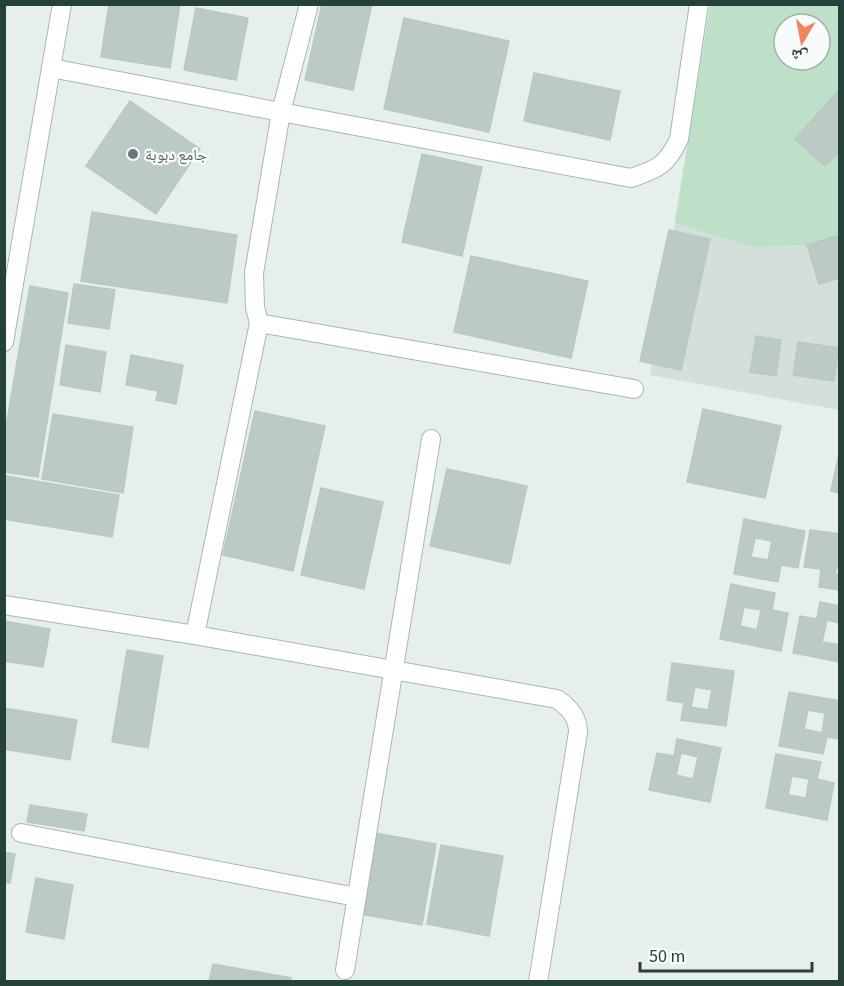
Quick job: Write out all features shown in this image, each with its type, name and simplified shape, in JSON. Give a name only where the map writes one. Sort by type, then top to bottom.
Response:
[{"type":"street","points":[[4,342],[7,306],[63,4]]},
{"type":"street","points":[[195,635],[259,323],[255,307],[254,273],[281,112],[309,4]]},
{"type":"street","points":[[51,68],[631,178],[655,170],[672,155],[679,139],[699,4]]},
{"type":"street","points":[[259,323],[634,389]]},
{"type":"street","points":[[345,970],[430,439]]},
{"type":"street","points":[[4,605],[195,635],[557,699],[576,718],[578,732],[537,981]]},
{"type":"street","points":[[21,833],[356,897]]},
{"type":"shaded area","points":[[710,5],[839,5],[839,410],[650,375]]},
{"type":"green space","points":[[710,5],[839,5],[839,89],[795,139],[825,166],[839,151],[839,235],[807,245],[753,247],[675,223]]},
{"type":"building","points":[[109,4],[180,4],[170,68],[101,57]]},
{"type":"building","points":[[322,4],[372,4],[353,90],[305,80]]},
{"type":"building","points":[[196,8],[248,18],[236,80],[184,70]]},
{"type":"building","points":[[404,18],[509,41],[489,132],[384,109]]},
{"type":"building","points":[[534,73],[620,91],[610,140],[524,121]]},
{"type":"building","points":[[840,89],[840,151],[825,166],[795,139]]},
{"type":"building","points":[[130,101],[200,149],[156,214],[86,166]]},
{"type":"building","points":[[422,154],[482,167],[462,256],[402,242]]},
{"type":"building","points":[[92,212],[237,235],[227,303],[81,281]]},
{"type":"building","points":[[669,230],[710,239],[681,370],[640,361]]},
{"type":"building","points":[[840,235],[840,278],[819,284],[807,245]]},
{"type":"building","points":[[471,256],[588,281],[571,358],[454,332]]},
{"type":"building","points":[[74,284],[115,290],[109,329],[68,323]]},
{"type":"building","points":[[30,286],[68,293],[38,477],[4,472],[4,438]]},
{"type":"building","points":[[756,336],[781,340],[776,376],[750,372]]},
{"type":"building","points":[[798,342],[839,348],[834,381],[793,375]]},
{"type":"building","points":[[66,345],[106,352],[100,392],[60,385]]},
{"type":"building","points":[[131,355],[183,365],[176,404],[156,400],[158,391],[126,385]]},
{"type":"building","points":[[703,409],[781,426],[765,498],[687,482]]},
{"type":"building","points":[[255,411],[325,426],[293,571],[223,555]]},
{"type":"building","points":[[53,414],[133,427],[123,493],[42,479]]},
{"type":"building","points":[[840,449],[840,493],[831,491]]},
{"type":"building","points":[[447,469],[527,486],[510,564],[430,546]]},
{"type":"building","points":[[6,476],[119,495],[112,537],[4,519]]},
{"type":"building","points":[[321,488],[383,502],[364,589],[301,575]]},
{"type":"building","points":[[744,519],[805,531],[798,568],[781,565],[778,582],[734,574]],"holes":[[[755,538],[772,541],[768,560],[751,557]]]},
{"type":"building","points":[[810,530],[840,534],[840,554],[835,574],[840,575],[840,590],[819,587],[821,569],[804,567]]},
{"type":"building","points":[[731,584],[775,593],[772,610],[788,613],[781,651],[720,639]],"holes":[[[744,607],[761,610],[757,630],[740,626]]]},
{"type":"building","points":[[820,602],[840,606],[840,623],[827,620],[822,642],[840,645],[840,662],[793,653],[800,616],[817,619]]},
{"type":"building","points":[[4,621],[50,629],[43,667],[4,661]]},
{"type":"building","points":[[127,650],[163,656],[148,748],[112,742]]},
{"type":"building","points":[[672,663],[734,671],[726,726],[681,720],[684,703],[667,700]],"holes":[[[695,687],[712,690],[708,710],[691,707]]]},
{"type":"building","points":[[789,692],[840,701],[840,739],[827,737],[823,754],[779,746]],"holes":[[[808,710],[825,713],[822,733],[804,729]]]},
{"type":"building","points":[[4,708],[77,720],[70,760],[4,749]]},
{"type":"building","points":[[677,739],[721,748],[710,802],[649,790],[657,753],[674,756]],"holes":[[[681,753],[698,757],[693,779],[676,775]]]},
{"type":"building","points":[[776,754],[821,762],[817,779],[834,783],[827,820],[766,808]],"holes":[[[792,776],[809,779],[806,798],[788,795]]]},
{"type":"building","points":[[30,805],[87,814],[84,831],[27,822]]},
{"type":"building","points":[[375,833],[436,844],[422,925],[360,914]]},
{"type":"building","points":[[441,845],[503,856],[489,936],[427,924]]},
{"type":"building","points":[[4,852],[15,854],[10,883],[4,882]]},
{"type":"building","points":[[36,878],[73,885],[64,939],[26,932]]},
{"type":"building","points":[[213,964],[291,978],[291,982],[209,982]]},
{"type":"place","name":"جامع دبوبة","points":[[133,154]]}]
